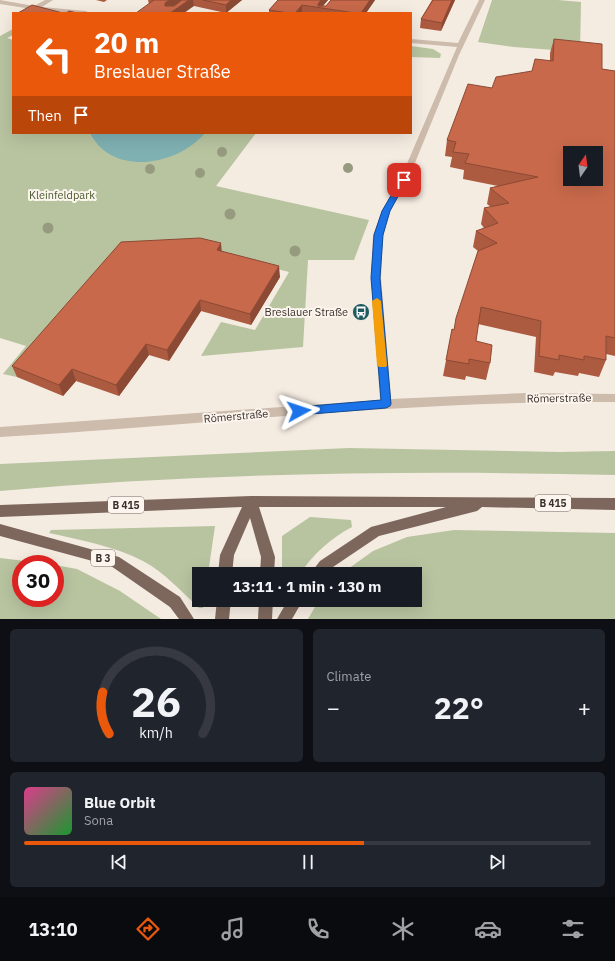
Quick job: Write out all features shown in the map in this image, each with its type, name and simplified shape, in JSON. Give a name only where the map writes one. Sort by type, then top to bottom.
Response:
[{"type":"main road","name":"B 415","points":[[0,511],[251,500],[615,504]]},
{"type":"main road","points":[[226,567],[227,555],[251,500]]},
{"type":"main road","points":[[251,500],[268,557],[267,567]]},
{"type":"main road","points":[[323,567],[376,531],[491,502]]},
{"type":"main road","name":"B 3","points":[[0,530],[114,561],[175,602],[187,619]]},
{"type":"main road","points":[[222,619],[223,607]]},
{"type":"main road","points":[[266,607],[266,619]]},
{"type":"main road","points":[[284,619],[291,607]]},
{"type":"street","points":[[35,8],[50,0]]},
{"type":"street","points":[[386,404],[376,278],[378,235],[386,211],[404,180],[461,45],[482,0]]},
{"type":"street","points":[[0,2],[35,8],[76,12]]},
{"type":"street","points":[[412,41],[461,45]]},
{"type":"street","name":"Römerstraße","points":[[0,432],[146,423],[412,402],[575,397],[615,398]]},
{"type":"green space","points":[[492,0],[558,0],[581,2],[580,52],[514,47],[478,42]]},
{"type":"green space","name":"Kleinfeldpark","points":[[12,30],[12,36],[7,38],[12,40],[12,134],[255,134],[216,186],[369,220],[354,260],[308,260],[303,347],[201,356],[221,322],[255,330],[289,272],[222,255],[17,377],[3,374],[26,346],[0,338],[0,36]]},
{"type":"green space","points":[[412,46],[433,49],[441,54],[440,58],[412,57]]},
{"type":"green space","points":[[349,448],[559,452],[615,451],[615,475],[461,473],[307,474],[153,480],[0,491],[0,464]]},
{"type":"green space","points":[[310,517],[351,520],[352,527],[323,547],[306,567],[282,567],[282,536]]},
{"type":"green space","points":[[215,526],[209,567],[192,567],[192,601],[165,576],[143,561],[109,547],[49,533],[51,530]]},
{"type":"green space","points":[[454,530],[615,533],[615,619],[308,619],[315,607],[422,607],[422,567],[351,567],[373,551],[407,537]]},
{"type":"green space","points":[[0,558],[12,559],[12,607],[64,607],[64,567],[77,569],[120,591],[161,619],[0,619]]},
{"type":"water","points":[[91,134],[204,134],[193,144],[178,153],[162,159],[145,162],[129,161],[113,156],[100,147]]},
{"type":"building","points":[[154,0],[170,0],[165,3],[165,6],[174,6],[182,0],[189,0],[171,12],[137,12]]},
{"type":"building","points":[[203,0],[231,0],[226,5]]},
{"type":"building","points":[[278,0],[321,0],[318,6],[326,6],[331,0],[370,0],[362,12],[348,12],[302,5],[296,12],[269,10]]},
{"type":"building","points":[[433,0],[452,0],[442,23],[421,19]]},
{"type":"building","points":[[32,5],[59,12],[20,12]]},
{"type":"building","points":[[554,39],[602,44],[602,69],[615,71],[615,338],[606,336],[606,360],[584,356],[584,360],[559,355],[559,360],[539,356],[541,321],[481,307],[476,341],[492,345],[490,363],[469,359],[469,364],[446,360],[452,329],[454,330],[456,318],[478,251],[497,243],[476,231],[498,223],[484,208],[509,203],[490,188],[538,177],[465,163],[469,154],[453,152],[456,142],[447,140],[468,84],[492,88],[496,77],[532,71],[535,59],[553,61]]},
{"type":"building","points":[[200,238],[221,243],[217,250],[279,266],[250,314],[200,300],[167,350],[146,344],[116,385],[72,369],[59,385],[12,366],[121,242]]},
{"type":"slow traffic","points":[[377,301],[382,365]]},
{"type":"place","name":"Breslauer Straße","points":[[361,312]]},
{"type":"route","points":[[299,411],[386,404],[376,278],[378,235],[386,211],[404,180]]}]
